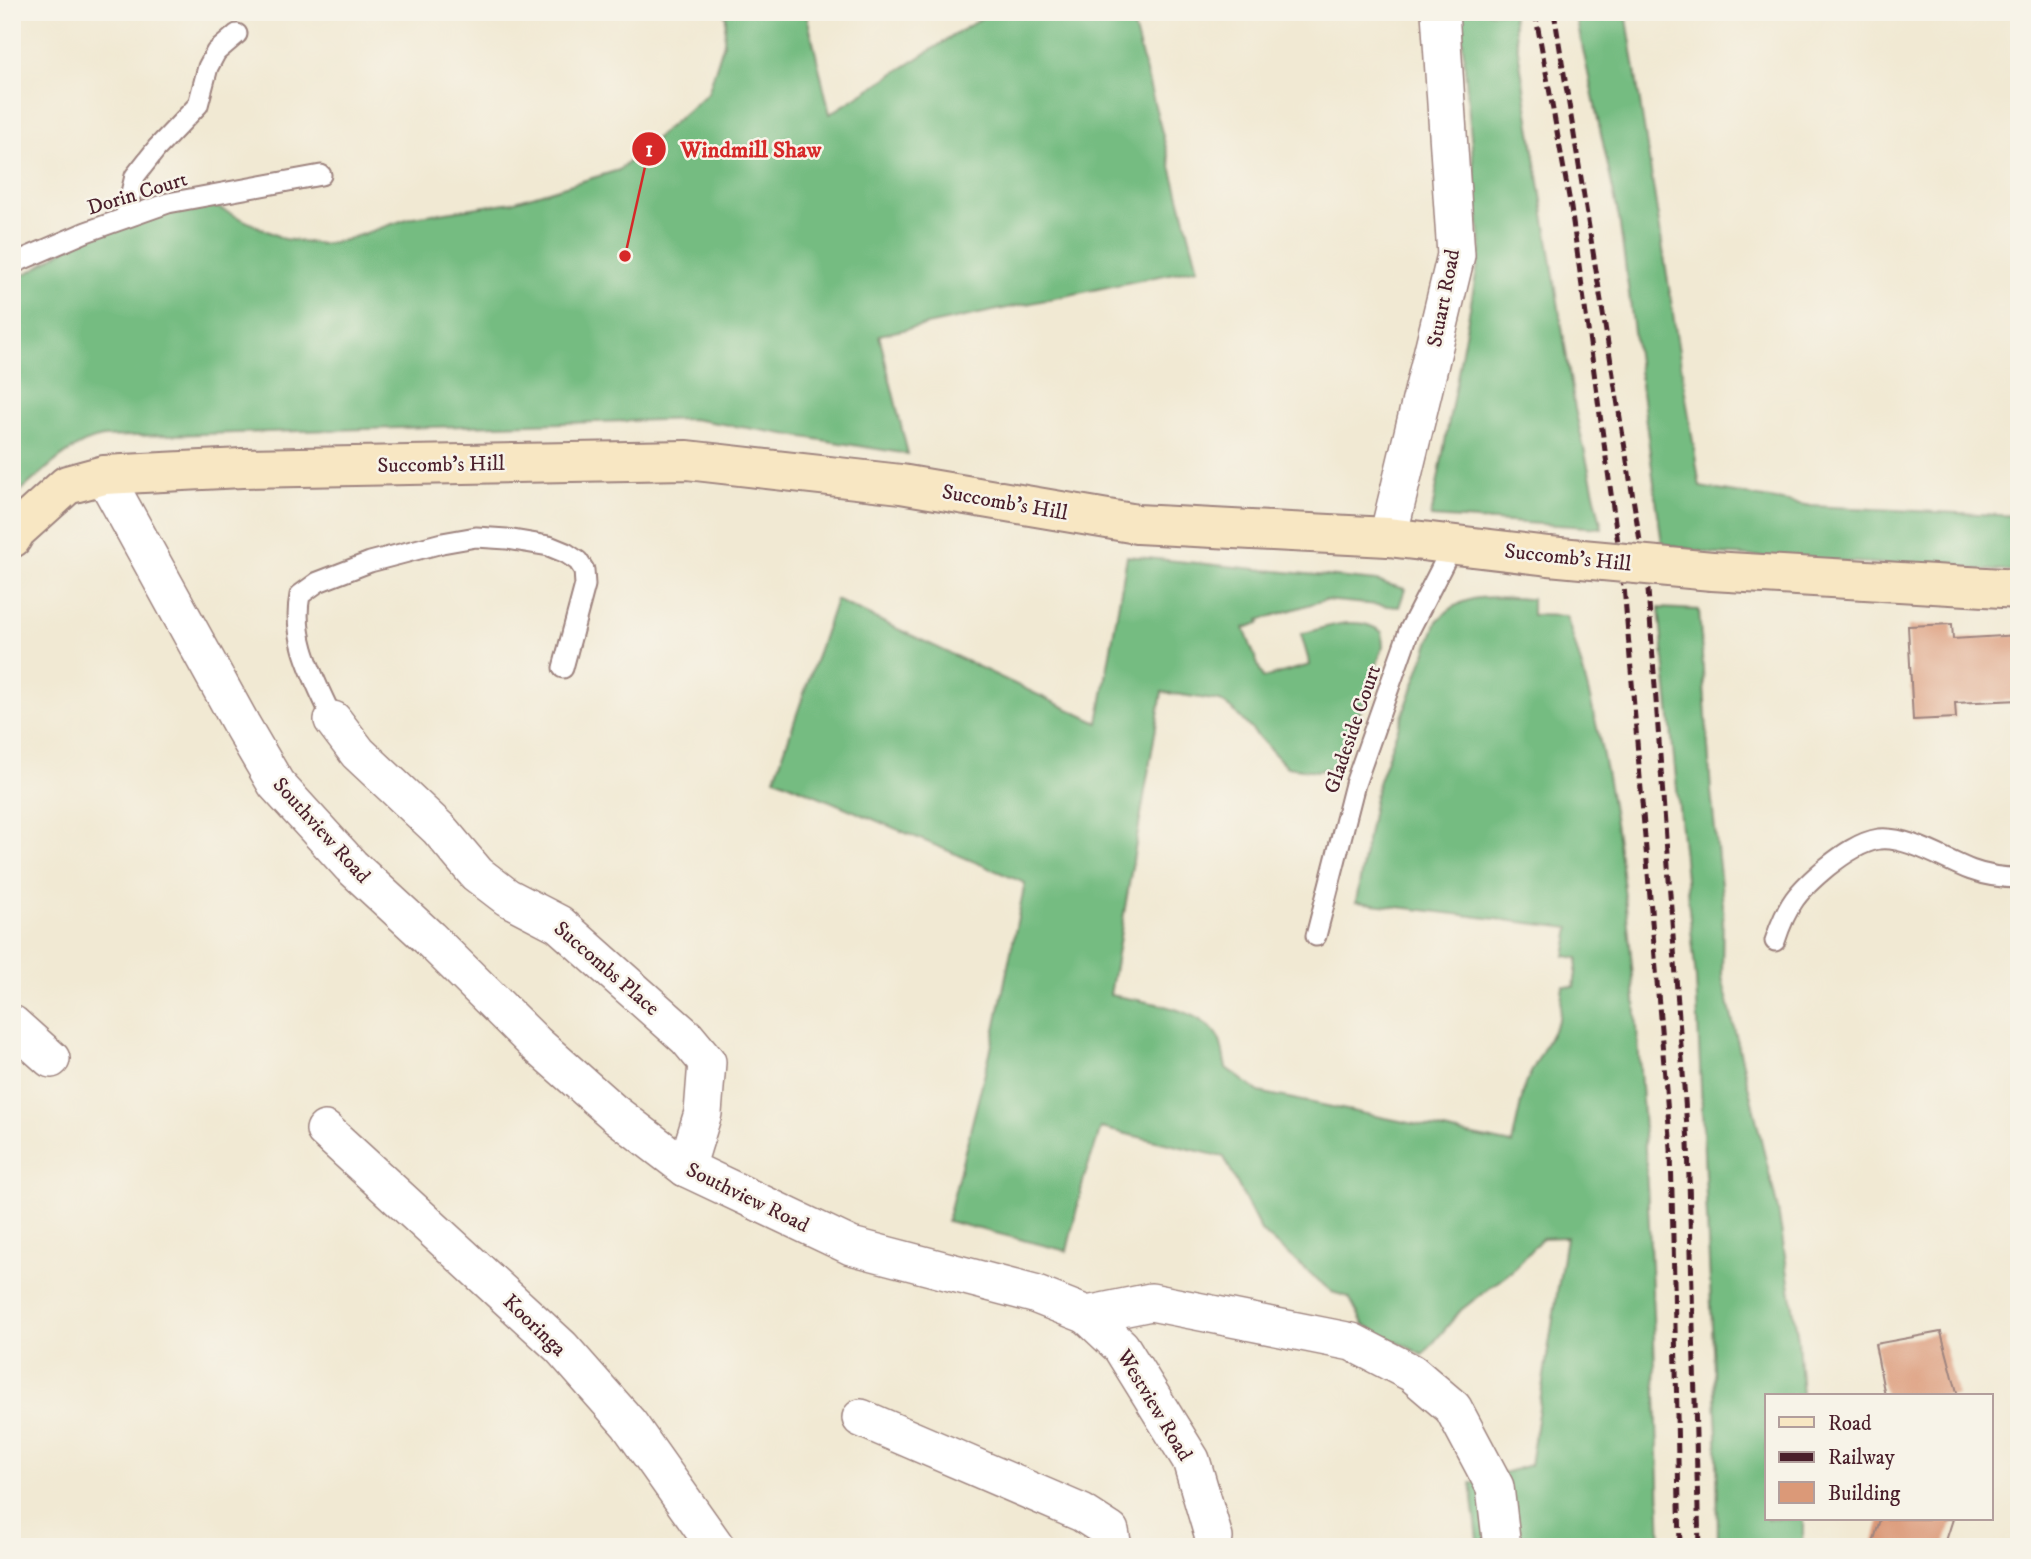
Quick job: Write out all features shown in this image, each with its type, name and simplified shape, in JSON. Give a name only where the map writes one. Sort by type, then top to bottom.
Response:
[{"type":"street","name":"Stuart Road","points":[[1388,537],[1456,255],[1440,12]]},
{"type":"street","name":"Succomb's Hill","points":[[12,538],[16,531],[67,485],[104,475],[242,468],[687,460],[901,484],[1138,524],[1388,537],[1712,571],[2019,589]]},
{"type":"street","name":"Southview Road","points":[[104,475],[276,784],[351,866],[614,1113],[686,1168],[851,1246],[1034,1294],[1087,1315]]},
{"type":"street","name":"Succombs Place","points":[[333,720],[358,753],[439,830],[477,874],[507,897],[559,924],[687,1038],[707,1062],[703,1113],[686,1168]]},
{"type":"street","points":[[12,1024],[51,1059]]},
{"type":"street","name":"Kooringa","points":[[325,1130],[561,1347],[629,1424],[716,1547]]},
{"type":"street","points":[[1087,1315],[1151,1302],[1352,1342],[1412,1373],[1453,1408],[1495,1487],[1502,1547]]},
{"type":"street","name":"Westview Road","points":[[1087,1315],[1122,1347],[1191,1460],[1214,1538],[1212,1547]]},
{"type":"street","points":[[862,1418],[1082,1513],[1110,1531],[1113,1547]]},
{"type":"lane","points":[[125,218],[135,176],[157,148],[198,105],[208,67],[216,52],[237,34]]},
{"type":"lane","name":"Dorin Court","points":[[12,264],[86,232],[168,203],[321,175]]},
{"type":"lane","points":[[333,720],[297,632],[296,613],[300,595],[318,582],[360,566],[442,543],[476,537],[507,539],[549,546],[578,561],[584,570],[585,585],[563,668]]},
{"type":"lane","name":"Gladeside Court","points":[[1316,936],[1355,784],[1409,631],[1453,545]]},
{"type":"lane","points":[[1775,941],[1782,918],[1800,890],[1862,843],[1881,839],[1900,841],[1993,877],[2019,878]]},
{"type":"green space","points":[[724,12],[806,12],[830,114],[991,12],[1130,12],[1198,268],[879,335],[908,454],[692,419],[103,437],[90,440],[66,453],[12,498],[12,280],[33,270],[112,219],[189,194],[284,239],[322,244],[345,240],[413,217],[512,202],[619,170],[708,93],[724,42]]},
{"type":"green space","points":[[1460,12],[1512,12],[1575,409],[1602,528],[1431,517],[1481,249]]},
{"type":"green space","points":[[1575,12],[1626,12],[1700,487],[1811,506],[2019,516],[2019,572],[1715,554],[1662,544],[1619,218]]},
{"type":"green space","points":[[1127,556],[1376,581],[1405,589],[1399,607],[1324,600],[1259,620],[1260,623],[1244,628],[1263,678],[1310,665],[1301,634],[1353,623],[1373,627],[1382,632],[1383,647],[1344,756],[1336,767],[1317,771],[1287,767],[1233,710],[1220,701],[1162,692],[1110,995],[1155,1003],[1201,1021],[1213,1030],[1220,1041],[1226,1068],[1259,1092],[1512,1144],[1525,1084],[1559,1019],[1563,986],[1574,987],[1578,958],[1565,956],[1570,928],[1356,902],[1377,786],[1437,621],[1459,604],[1492,597],[1532,599],[1532,615],[1566,616],[1583,671],[1608,783],[1618,840],[1631,955],[1647,1189],[1661,1547],[1479,1547],[1471,1483],[1530,1465],[1566,1237],[1542,1238],[1513,1270],[1461,1310],[1423,1355],[1364,1325],[1349,1297],[1332,1292],[1261,1231],[1224,1157],[1101,1128],[1084,1178],[1067,1251],[947,1221],[991,1049],[1025,883],[775,778],[836,600],[1098,723]]},
{"type":"green space","points":[[1659,608],[1699,610],[1711,792],[1723,904],[1722,977],[1778,1210],[1798,1340],[1802,1394],[1765,1394],[1765,1520],[1803,1520],[1803,1547],[1718,1547],[1717,1436],[1696,979]]},
{"type":"building","points":[[1952,624],[1953,639],[2019,635],[2019,700],[1955,703],[1956,718],[1913,720],[1908,626]]},
{"type":"building","points":[[1941,1332],[1957,1394],[1885,1394],[1875,1344]]},
{"type":"building","points":[[1880,1520],[1953,1520],[1944,1547],[1872,1547]]},
{"type":"railway","points":[[1535,12],[1571,208],[1624,586],[1671,1149],[1680,1547]]},
{"type":"railway","points":[[1554,12],[1648,590],[1688,1142],[1699,1547]]},
{"type":"place","name":"Windmill Shaw","points":[[625,256]]}]
